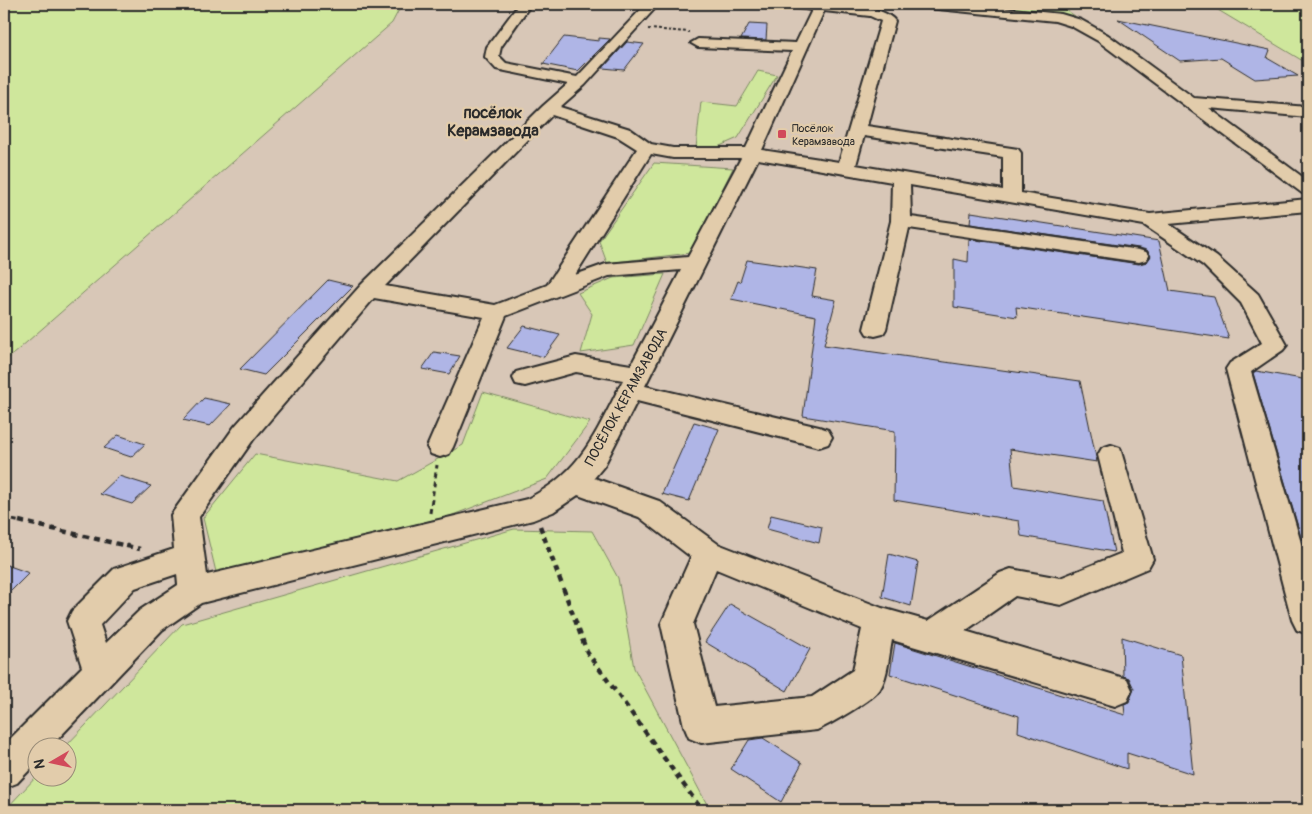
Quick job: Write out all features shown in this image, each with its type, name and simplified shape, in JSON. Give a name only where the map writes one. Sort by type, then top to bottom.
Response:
[{"type":"street","points":[[524,4],[494,47],[492,57],[501,66],[580,82]]},
{"type":"street","points":[[194,591],[186,515],[244,433],[369,290],[549,109],[580,82],[653,4]]},
{"type":"street","points":[[812,4],[872,12],[884,16],[888,22],[846,170]]},
{"type":"street","name":"ПОСЁЛОК КЕРАМЗАВОДА","points":[[4,770],[151,620],[194,591],[533,509],[558,496],[576,483],[595,459],[752,154],[801,47],[812,4]]},
{"type":"street","points":[[928,4],[1056,17],[1076,23],[1103,38],[1308,189]]},
{"type":"street","points":[[698,43],[801,47]]},
{"type":"street","points":[[1191,102],[1308,112]]},
{"type":"street","points":[[549,109],[624,133],[646,148],[673,153],[752,154],[1150,220],[1308,205]]},
{"type":"street","points":[[857,130],[1012,153],[1012,197]]},
{"type":"street","points":[[555,290],[646,148]]},
{"type":"street","points":[[875,329],[901,222],[900,179]]},
{"type":"street","points":[[1150,220],[1210,261],[1250,300],[1275,345],[1238,369],[1308,620]]},
{"type":"street","points":[[901,222],[1139,256]]},
{"type":"street","points":[[369,290],[497,312],[606,270],[697,263]]},
{"type":"street","points":[[440,447],[497,312]]},
{"type":"street","points":[[525,378],[576,364],[819,437]]},
{"type":"street","points":[[932,636],[1011,582],[1061,592],[1138,559],[1111,455]]},
{"type":"street","points":[[576,483],[649,509],[708,554],[880,622],[1115,690]]},
{"type":"street","points":[[708,554],[677,624],[701,726],[818,713],[868,680],[880,622]]},
{"type":"street","points":[[100,672],[83,621],[125,578],[190,557]]},
{"type":"path","points":[[4,7],[16,4]]},
{"type":"path","points":[[426,536],[440,447]]},
{"type":"path","points":[[533,509],[587,652],[702,810]]},
{"type":"path","points":[[4,518],[146,550]]},
{"type":"green space","points":[[4,4],[402,4],[392,23],[4,362]]},
{"type":"green space","points":[[962,4],[1057,4],[1075,16]]},
{"type":"green space","points":[[1208,4],[1308,4],[1308,64]]},
{"type":"green space","points":[[758,71],[777,75],[738,138],[713,149],[696,148],[701,102],[737,106]]},
{"type":"green space","points":[[654,163],[733,168],[690,253],[607,263],[599,241]]},
{"type":"green space","points":[[665,274],[634,345],[581,353],[592,314],[578,293],[613,278]]},
{"type":"green space","points":[[483,392],[590,422],[547,479],[450,516],[216,572],[203,518],[255,454],[398,481],[463,445]]},
{"type":"green space","points":[[514,529],[592,531],[618,578],[634,668],[710,810],[5,810],[28,786],[78,786],[78,736],[76,736],[182,624]]},
{"type":"building","points":[[1118,19],[1270,50],[1267,58],[1298,76],[1255,79],[1221,58],[1180,61]]},
{"type":"building","points":[[749,24],[767,25],[766,40],[741,39]]},
{"type":"building","points":[[564,37],[599,41],[599,38],[610,39],[578,71],[543,64]]},
{"type":"building","points":[[627,42],[644,44],[624,70],[603,68]]},
{"type":"building","points":[[971,212],[1159,241],[1170,291],[1214,297],[1229,339],[1016,307],[1017,317],[954,307],[954,259],[968,262],[969,239],[1139,264],[1147,262],[1151,256],[1147,250],[1139,248],[970,224]]},
{"type":"building","points":[[747,260],[817,270],[812,296],[836,300],[824,345],[1080,381],[1097,462],[1010,449],[1014,486],[1103,501],[1114,552],[1021,536],[1019,521],[894,500],[895,431],[803,416],[816,316],[731,299],[738,281],[740,282]]},
{"type":"building","points":[[328,280],[353,286],[264,375],[240,369]]},
{"type":"building","points":[[524,326],[560,335],[544,357],[507,348]]},
{"type":"building","points":[[434,352],[460,356],[449,374],[422,369]]},
{"type":"building","points":[[1256,371],[1308,380],[1308,561],[1253,373]]},
{"type":"building","points":[[204,398],[231,404],[210,426],[183,420]]},
{"type":"building","points":[[694,422],[719,429],[689,501],[662,494]]},
{"type":"building","points":[[118,435],[145,444],[131,457],[104,448]]},
{"type":"building","points":[[119,476],[151,486],[132,504],[100,494]]},
{"type":"building","points":[[771,515],[822,527],[819,543],[767,529]]},
{"type":"building","points":[[889,554],[918,562],[911,606],[882,597]]},
{"type":"building","points":[[4,564],[29,573],[4,598]]},
{"type":"building","points":[[730,604],[810,649],[787,691],[705,642]]},
{"type":"building","points":[[1122,637],[1181,655],[1193,774],[1127,753],[1127,769],[1018,732],[1019,716],[890,674],[895,643],[1125,715],[1124,704],[1129,702],[1134,689],[1129,678],[1123,676]]},
{"type":"building","points":[[763,738],[802,763],[781,802],[731,769],[749,740]]},
{"type":"place","name":"Посёлок Керамзавода","points":[[782,134]]},
{"type":"district","name":"посёлок Керамзавода","points":[[493,122]]}]
